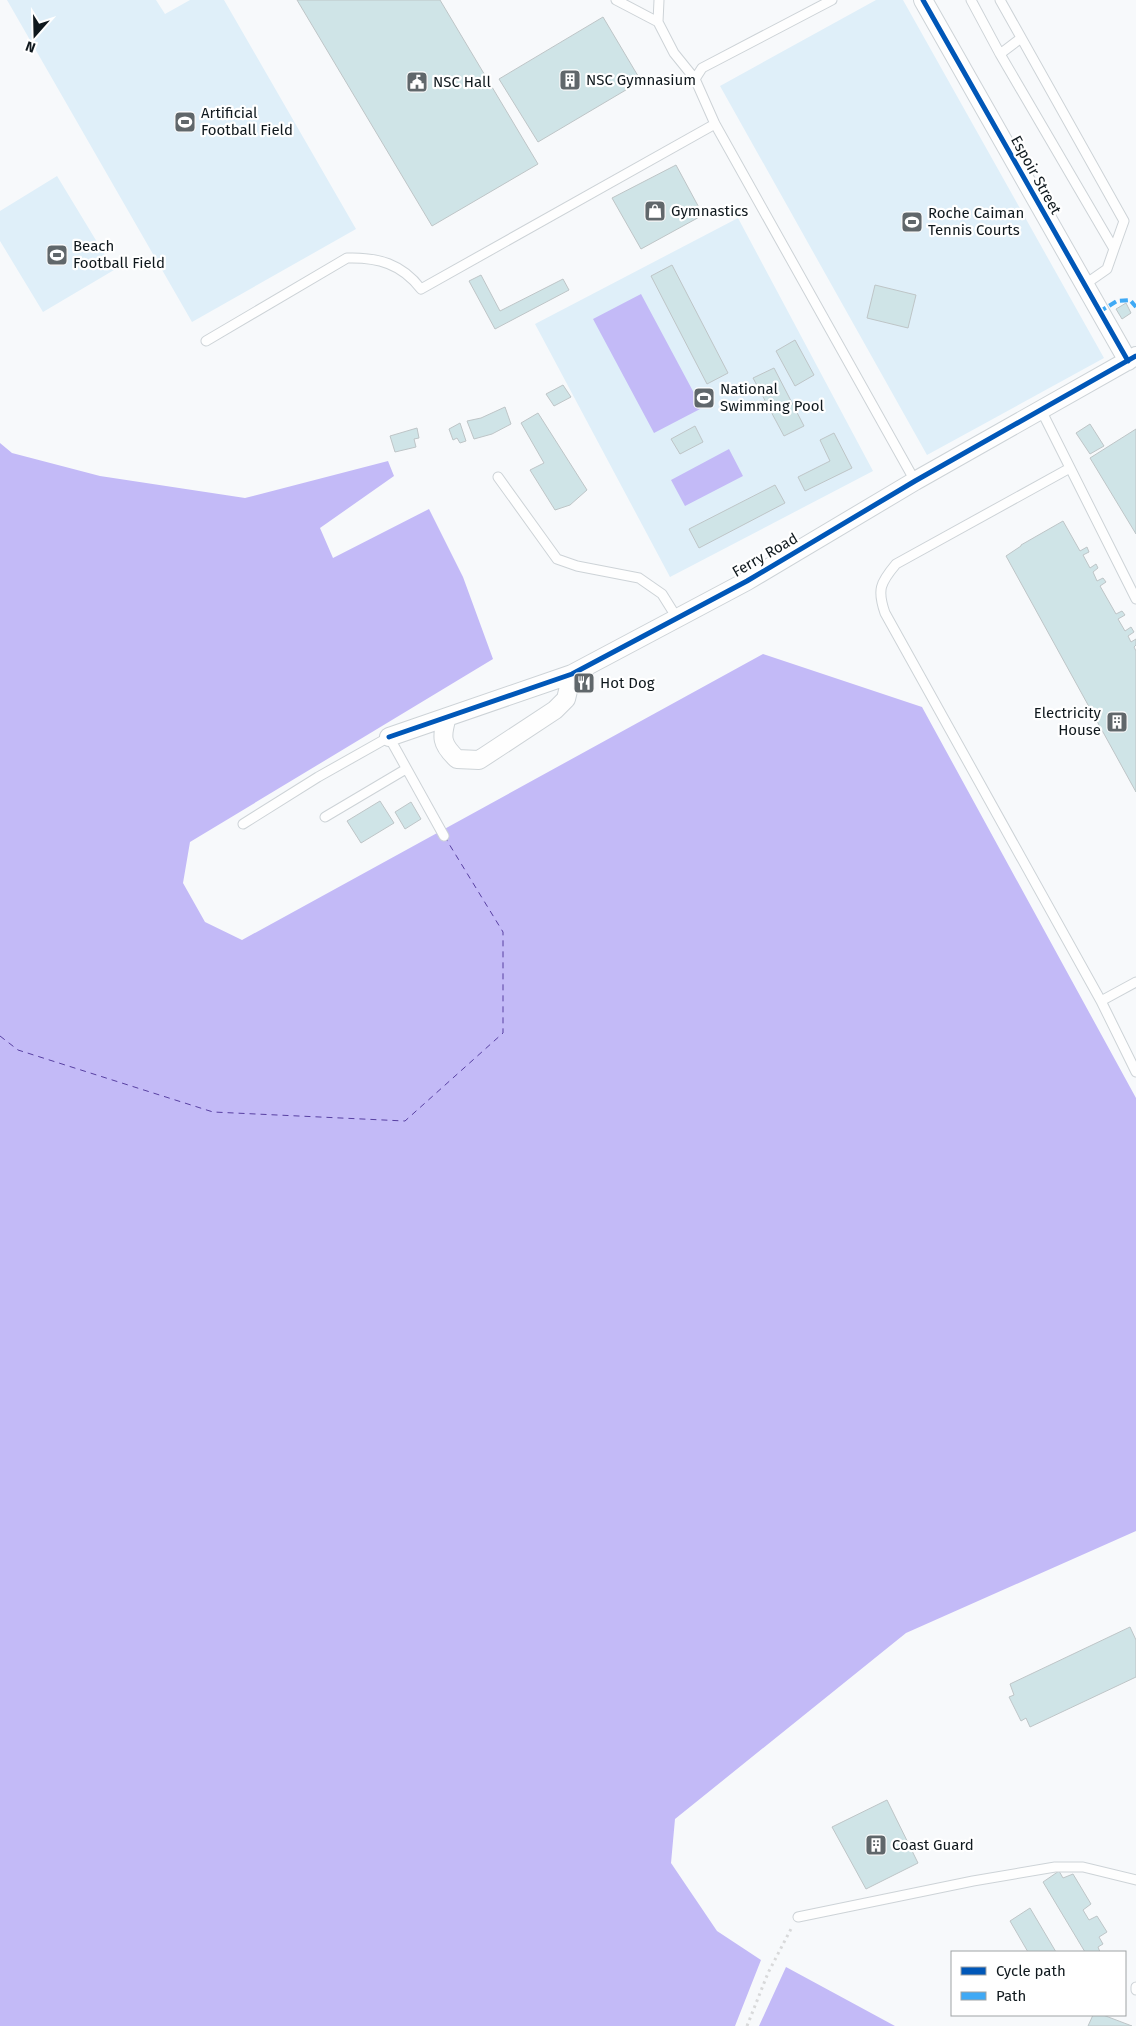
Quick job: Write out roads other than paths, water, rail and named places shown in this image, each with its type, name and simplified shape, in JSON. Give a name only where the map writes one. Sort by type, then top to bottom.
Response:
[{"type":"street","name":"Espoir Street","points":[[923,0],[1084,285],[1132,359]]},
{"type":"street","name":"Ferry Road","points":[[389,736],[572,674],[747,581],[915,481],[1132,359]]},
{"type":"street","points":[[447,717],[442,735],[445,745],[457,759],[479,760],[556,710],[566,699],[572,674]]},
{"type":"lane","points":[[616,0],[658,22]]},
{"type":"lane","points":[[659,0],[658,22],[674,53],[695,79],[715,124],[915,481]]},
{"type":"lane","points":[[695,79],[702,68],[832,0]]},
{"type":"lane","points":[[971,0],[1000,54],[1114,249]]},
{"type":"lane","points":[[1000,0],[1124,221],[1107,269],[1084,285]]},
{"type":"lane","points":[[1000,54],[1021,38]]},
{"type":"lane","points":[[206,341],[347,258],[363,258],[388,263],[411,275],[421,289],[715,124]]},
{"type":"lane","points":[[1042,410],[1136,599]]},
{"type":"lane","points":[[1070,468],[896,564],[884,578],[879,596],[886,613],[1101,1000],[1136,1072]]},
{"type":"lane","points":[[498,476],[557,559],[577,566],[639,578],[662,594],[677,618]]},
{"type":"lane","points":[[242,824],[389,736],[444,836]]},
{"type":"lane","points":[[325,817],[406,768]]},
{"type":"lane","points":[[1101,1000],[1136,982]]},
{"type":"lane","points":[[798,1917],[974,1881],[1055,1867],[1083,1867],[1136,1880]]},
{"type":"place","name":"NSC Gymnasium","points":[[570,80]]},
{"type":"place","name":"NSC Hall","points":[[417,82]]},
{"type":"place","name":"Artificial Football Field","points":[[185,122]]},
{"type":"place","name":"Gymnastics","points":[[655,211]]},
{"type":"place","name":"Roche Caiman Tennis Courts","points":[[912,222]]},
{"type":"place","name":"Beach Football Field","points":[[57,255]]},
{"type":"place","name":"National Swimming Pool","points":[[704,398]]},
{"type":"place","name":"Hot Dog","points":[[584,683]]},
{"type":"place","name":"Electricity House","points":[[1117,722]]},
{"type":"place","name":"Coast Guard","points":[[876,1845]]}]
